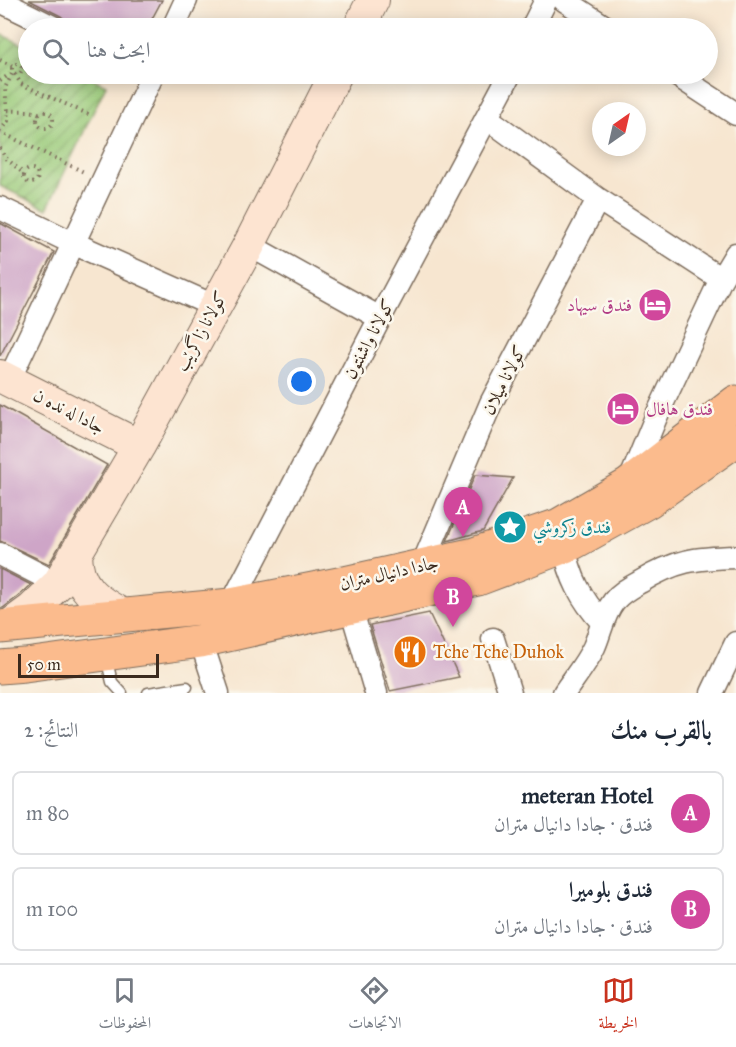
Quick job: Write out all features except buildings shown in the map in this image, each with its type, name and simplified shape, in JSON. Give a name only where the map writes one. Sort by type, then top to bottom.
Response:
[{"type":"main road","name":"جادا دانيال متران","points":[[0,667],[201,641],[478,579],[564,546],[634,495],[736,402]]},
{"type":"main road","name":"جادا دانيال متران","points":[[4,627],[231,605],[344,584],[474,554],[559,525],[634,495],[736,440]]},
{"type":"street","points":[[178,18],[186,0]]},
{"type":"street","points":[[364,18],[373,0]]},
{"type":"street","points":[[537,18],[546,0]]},
{"type":"street","points":[[564,0],[592,18]]},
{"type":"street","points":[[0,2],[34,18]]},
{"type":"street","points":[[4,378],[103,182],[144,84]]},
{"type":"street","name":"كولانا زاگرێب","points":[[4,627],[32,609],[58,584],[139,446],[249,245],[331,84]]},
{"type":"street","name":"كولانا واشنتون","points":[[231,605],[505,84]]},
{"type":"street","points":[[690,84],[736,114]]},
{"type":"street","points":[[488,118],[598,199],[721,279]]},
{"type":"street","name":"كولانا ميلان","points":[[422,566],[492,403],[598,199]]},
{"type":"street","points":[[0,208],[214,306]]},
{"type":"street","points":[[249,245],[380,318]]},
{"type":"street","points":[[634,495],[656,417],[721,279],[736,254]]},
{"type":"street","name":"جادا له نده ن","points":[[4,378],[139,446]]},
{"type":"street","points":[[564,546],[572,580],[580,596],[602,622]]},
{"type":"street","points":[[76,553],[76,566],[83,584],[94,597],[123,615]]},
{"type":"street","points":[[0,554],[58,584]]},
{"type":"street","points":[[564,693],[591,653],[602,622],[615,600],[625,591],[662,569],[690,560],[736,557]]},
{"type":"street","points":[[351,608],[376,693]]},
{"type":"street","points":[[493,639],[510,693]]},
{"type":"street","points":[[201,641],[218,693]]},
{"type":"street","points":[[712,693],[736,643]]},
{"type":"lane","points":[[106,655],[111,682],[122,693]]},
{"type":"lane","points":[[148,693],[188,687]]},
{"type":"path","points":[[0,60],[13,66],[18,65]]},
{"type":"path","points":[[13,66],[18,79]]},
{"type":"path","points":[[14,73],[5,88],[8,121],[0,131],[103,182]]},
{"type":"path","points":[[0,81],[18,73]]},
{"type":"path","points":[[21,84],[90,115]]},
{"type":"path","points":[[8,110],[21,112],[32,110],[40,114],[45,112],[51,115],[53,122],[50,126],[45,128],[40,126],[38,118],[40,114]]},
{"type":"path","points":[[0,148],[5,157],[24,174]]},
{"type":"green space","points":[[0,34],[18,42],[18,84],[106,85],[47,209],[0,186]]},
{"type":"place","name":"فندق سيهاد","points":[[655,305]]},
{"type":"place","name":"فندق هافال","points":[[623,409]]},
{"type":"place","name":"فندق زكروشي","points":[[510,527]]},
{"type":"place","name":"meteran Hotel","points":[[463,537]]},
{"type":"place","name":"فندق بلوميرا","points":[[453,627]]},
{"type":"place","name":"Tche Tche Duhok","points":[[410,652]]}]
